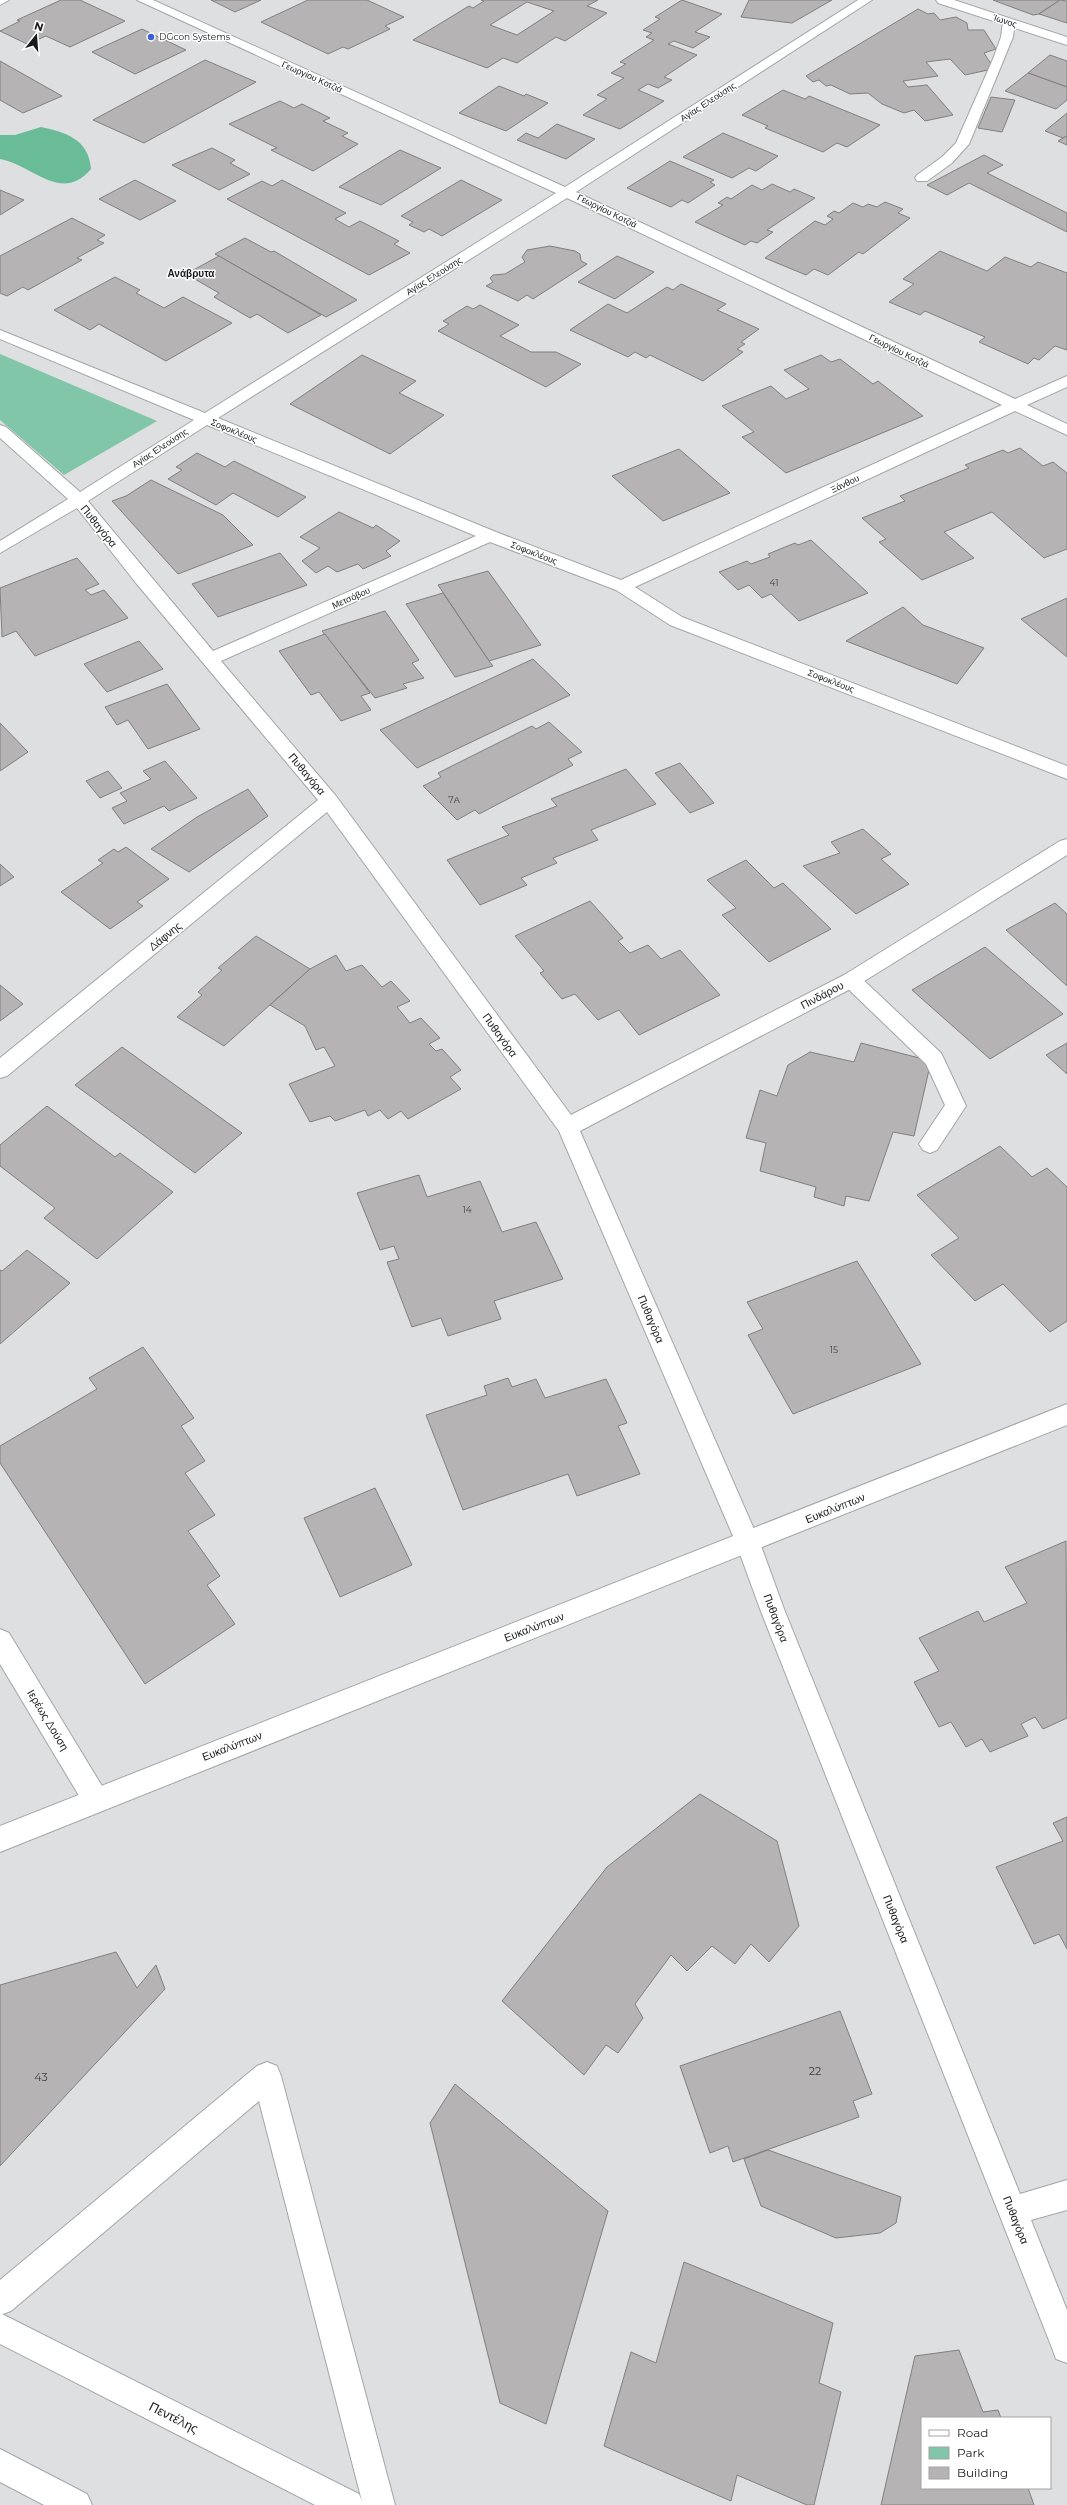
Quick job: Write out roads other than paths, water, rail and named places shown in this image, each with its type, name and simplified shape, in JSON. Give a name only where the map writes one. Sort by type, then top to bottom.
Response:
[{"type":"street","name":"Γεωργίου Κοτζιά","points":[[143,0],[568,193],[1067,430]]},
{"type":"street","name":"Αγίας Ελεούσης","points":[[0,548],[80,501],[205,419],[568,193],[866,0]]},
{"type":"street","name":"Ίωνος","points":[[942,0],[1067,41]]},
{"type":"street","points":[[922,178],[947,160],[962,144],[999,59],[1007,36],[1009,22]]},
{"type":"street","name":"Σοφοκλέους","points":[[0,334],[490,536],[622,586],[676,621],[1067,773]]},
{"type":"street","name":"Ξάνθου","points":[[622,586],[1067,382]]},
{"type":"street","name":"Πυθαγόρα","points":[[0,430],[80,501],[329,801],[568,1127],[748,1543],[772,1609],[1067,2348]]},
{"type":"street","name":"Μετσόβου","points":[[211,660],[490,536]]},
{"type":"street","name":"Δάφνης","points":[[0,1070],[329,801]]},
{"type":"street","name":"Πινδάρου","points":[[568,1127],[851,980],[1067,846]]},
{"type":"street","points":[[851,980],[934,1058],[956,1106],[930,1144]]},
{"type":"street","name":"Ευκαλύπτων","points":[[0,1839],[748,1543],[1067,1414]]},
{"type":"street","name":"Ιερέως Δούση","points":[[0,1641],[96,1800]]},
{"type":"street","points":[[0,2300],[267,2076],[379,2505]]},
{"type":"street","points":[[1013,2212],[1067,2195]]},
{"type":"street","name":"Πεντέλης","points":[[0,2328],[348,2505]]},
{"type":"street","points":[[0,2465],[76,2505]]},
{"type":"place","name":"DGcon Systems","points":[[151,37]]},
{"type":"district","name":"Ανάβρυτα","points":[[191,273]]}]
